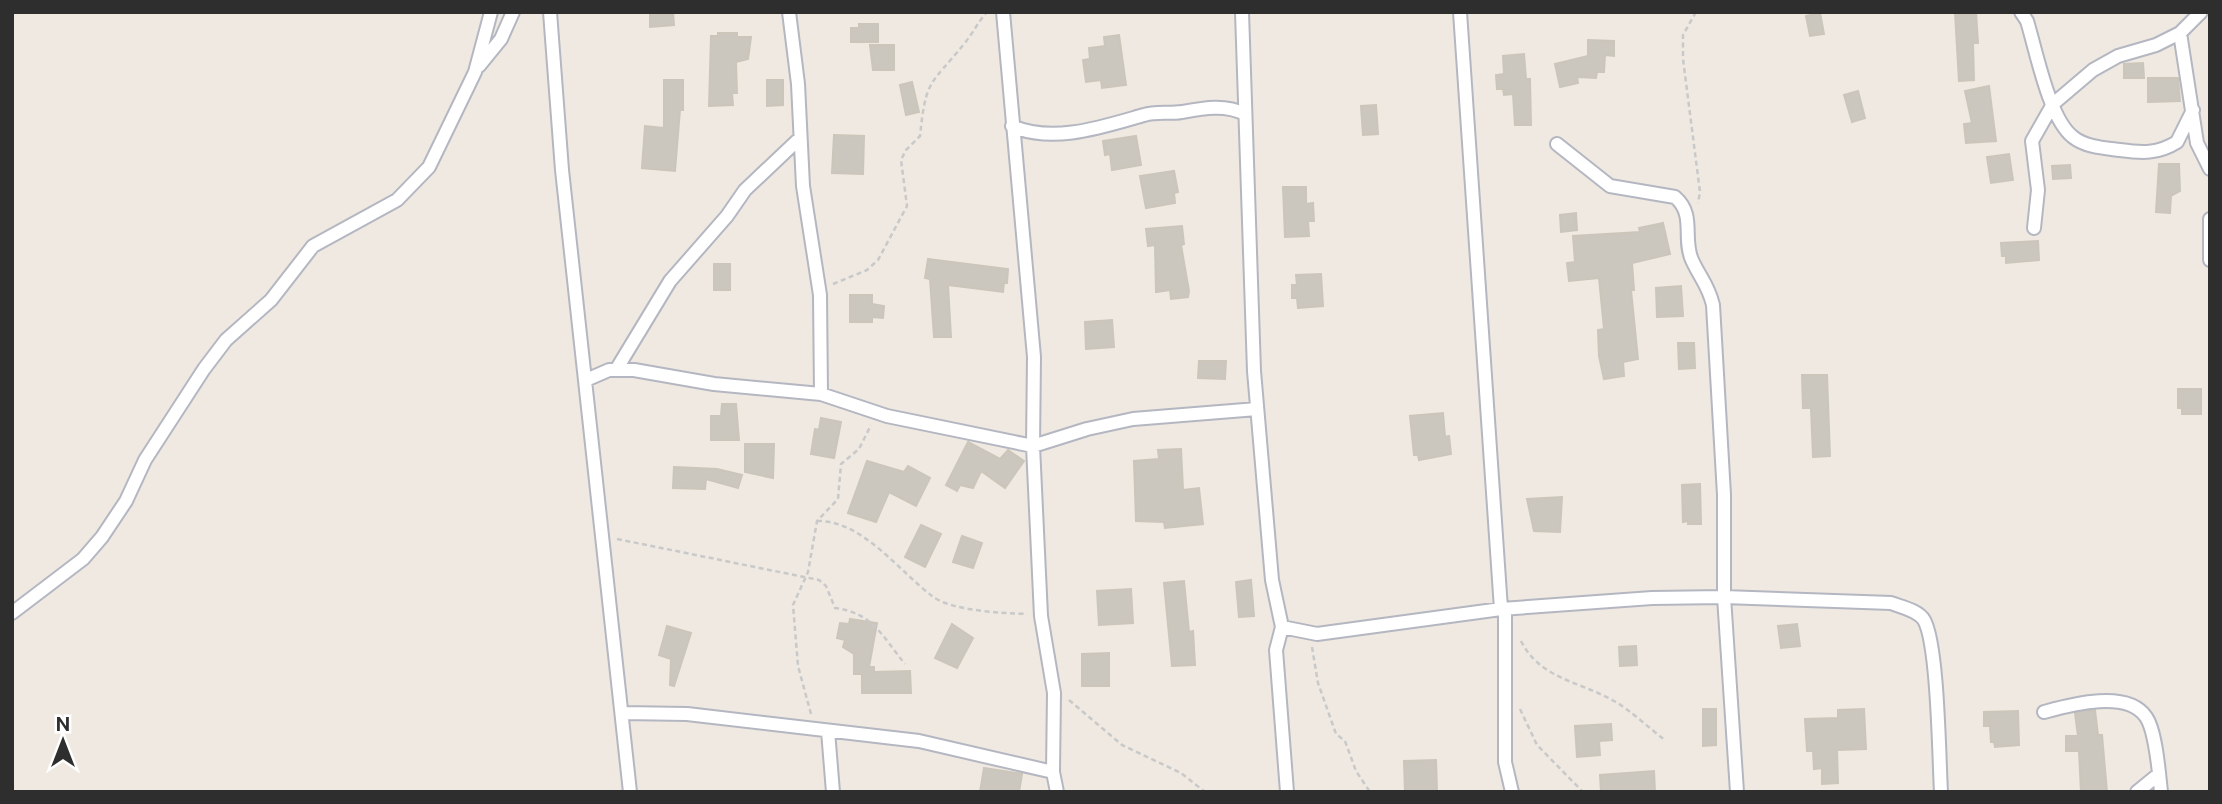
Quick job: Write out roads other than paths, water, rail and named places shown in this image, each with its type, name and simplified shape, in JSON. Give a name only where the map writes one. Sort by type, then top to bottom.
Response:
[{"type":"street","points":[[12,613],[83,559],[102,537],[126,501],[145,460],[204,369],[226,340],[271,300],[313,246],[397,200],[429,167],[475,72],[492,12]]},
{"type":"street","points":[[475,72],[501,39],[513,12]]},
{"type":"street","points":[[550,12],[562,170],[630,792]]},
{"type":"street","points":[[789,12],[803,186],[820,295],[821,394]]},
{"type":"street","points":[[1003,12],[1034,357],[1033,446],[1041,615],[1054,692],[1053,772],[1057,792]]},
{"type":"street","points":[[1242,12],[1257,409],[1272,580],[1282,627],[1276,650],[1287,792]]},
{"type":"street","points":[[1460,12],[1504,624],[1505,762],[1512,792]]},
{"type":"street","points":[[2021,12],[2027,21],[2053,104],[2064,128],[2074,138],[2085,144],[2148,153],[2177,142],[2193,110]]},
{"type":"street","points":[[2034,228],[2038,190],[2032,141],[2053,104],[2073,90],[2093,70],[2118,56],[2156,45],[2180,33],[2201,12]]},
{"type":"street","points":[[2180,33],[2197,143],[2210,169]]},
{"type":"street","points":[[1012,126],[1036,135],[1055,135],[1124,123],[1153,113],[1227,107],[1245,114]]},
{"type":"street","points":[[617,370],[639,328],[677,272],[727,216],[745,190],[800,138]]},
{"type":"street","points":[[1558,144],[1610,186],[1675,197],[1683,204],[1688,217],[1691,258],[1708,285],[1713,305],[1724,495],[1724,597],[1737,792]]},
{"type":"street","points":[[2210,219],[2207,229],[2210,260]]},
{"type":"street","points":[[586,380],[617,370],[634,370],[714,384],[821,394],[877,412],[1033,446],[1087,429],[1133,419],[1257,409]]},
{"type":"street","points":[[1282,627],[1309,634],[1503,609],[1652,598],[1724,597],[1891,603],[1916,613],[1924,620],[1931,647],[1941,792]]},
{"type":"street","points":[[2043,712],[2089,700],[2130,706],[2146,716],[2161,792]]},
{"type":"street","points":[[623,713],[687,714],[919,741],[1053,772]]},
{"type":"street","points":[[822,730],[833,792]]},
{"type":"street","points":[[2137,792],[2158,774]]}]
